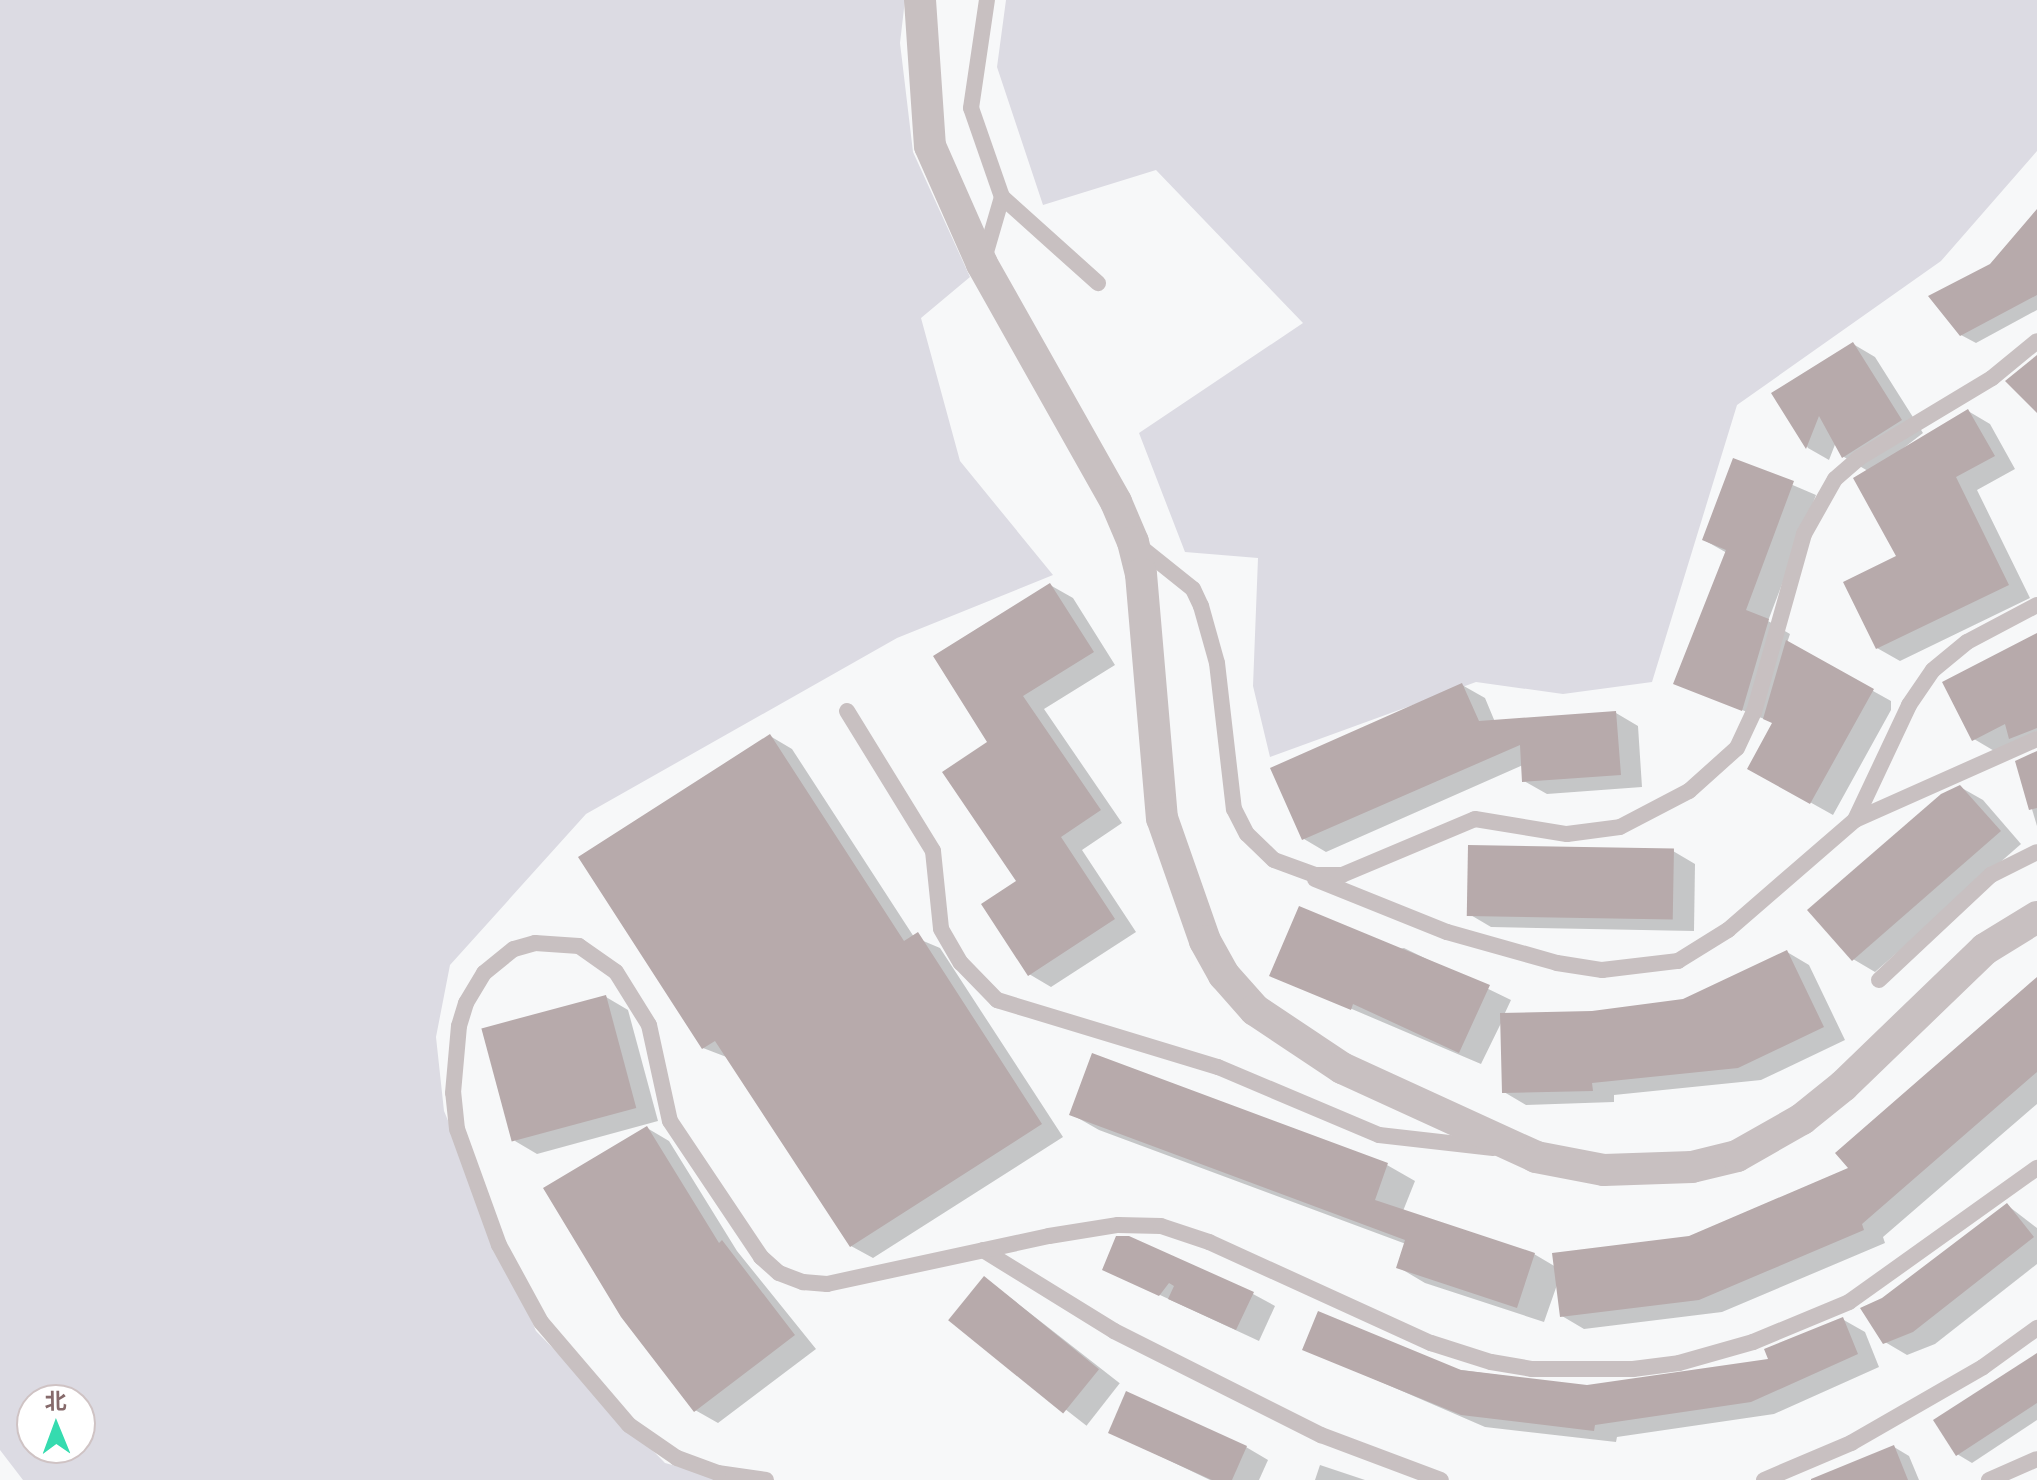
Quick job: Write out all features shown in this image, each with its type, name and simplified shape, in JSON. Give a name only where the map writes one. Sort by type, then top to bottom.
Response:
[{"type":"street","points":[[920,0],[930,146],[982,264],[1116,502],[1133,542],[1141,574],[1162,818],[1187,900],[1224,975],[1255,1010],[1342,1068],[1523,1151],[1572,1168],[1692,1167],[1737,1156],[1823,1103],[1985,949],[2037,917]]},
{"type":"lane","points":[[987,0],[971,108],[1002,197],[1098,283]]},
{"type":"lane","points":[[982,264],[1002,197]]},
{"type":"lane","points":[[1288,868],[1328,875],[1364,870],[1458,822],[1475,819],[1567,834],[1607,830],[1689,791],[1737,748],[1754,712],[1804,534],[1835,479],[1859,458],[1992,378],[2037,341]]},
{"type":"lane","points":[[1133,542],[1193,589],[1201,606],[1217,663],[1234,809],[1247,834],[1288,868],[1507,951],[1602,970],[1632,969],[1678,961],[1707,946],[1855,820],[2037,739]]},
{"type":"lane","points":[[1855,820],[1909,705],[1933,670],[1967,642],[2037,605]]},
{"type":"lane","points":[[847,711],[933,851],[932,883],[941,929],[961,963],[997,1000],[1218,1067],[1379,1135],[1523,1151]]},
{"type":"lane","points":[[1879,980],[1991,875],[2037,852]]},
{"type":"lane","points":[[766,1480],[718,1473],[677,1458],[629,1425],[541,1322],[499,1245],[457,1129],[453,1093],[459,1026],[484,973],[514,949],[558,943],[579,946],[616,972],[649,1025],[670,1121],[761,1257],[779,1273],[827,1284],[1118,1225],[1161,1226],[1209,1242],[1431,1343],[1491,1362],[1532,1369],[1633,1369],[1679,1363],[1753,1342],[1849,1302],[2037,1168]]},
{"type":"lane","points":[[983,1250],[1142,1345],[1321,1435],[1441,1480]]},
{"type":"lane","points":[[1764,1480],[1851,1443],[1983,1367],[2037,1328]]},
{"type":"lane","points":[[1989,1480],[2037,1459]]},
{"type":"shaded area","points":[[0,0],[905,0],[900,43],[913,152],[970,277],[921,318],[960,461],[1053,575],[897,638],[586,814],[450,965],[436,1037],[444,1111],[536,1331],[665,1463],[729,1480],[23,1480],[0,1450]]},
{"type":"shaded area","points":[[1006,0],[2037,0],[2037,151],[1941,261],[1737,405],[1652,682],[1563,694],[1476,682],[1270,757],[1253,686],[1258,558],[1185,552],[1139,433],[1303,323],[1156,170],[1043,205],[997,67]]},
{"type":"building","points":[[2037,209],[2037,295],[1960,336],[1928,296],[1990,264]]},
{"type":"building","points":[[1853,342],[1902,420],[1842,458],[1819,416],[1806,449],[1771,393]]},
{"type":"building","points":[[2037,355],[2037,413],[2005,381]]},
{"type":"building","points":[[1968,409],[1995,456],[1956,477],[2009,585],[1876,649],[1843,582],[1896,556],[1853,478]]},
{"type":"building","points":[[1733,458],[1794,481],[1746,610],[1769,619],[1742,711],[1673,684],[1726,550],[1702,540]]},
{"type":"building","points":[[1050,583],[1094,652],[1023,696],[1101,810],[1061,837],[1115,919],[1028,976],[981,904],[1016,881],[942,772],[987,742],[933,656]]},
{"type":"building","points":[[2037,633],[2037,728],[2009,739],[2005,724],[1972,741],[1942,682]]},
{"type":"building","points":[[1786,640],[1874,689],[1810,804],[1747,769],[1772,723],[1763,719]]},
{"type":"building","points":[[1462,683],[1479,721],[1616,711],[1621,775],[1522,782],[1520,745],[1302,840],[1270,768]]},
{"type":"building","points":[[770,734],[904,941],[918,932],[1042,1124],[850,1247],[715,1041],[702,1049],[578,857]]},
{"type":"building","points":[[2037,751],[2037,808],[2029,810],[2015,761]]},
{"type":"building","points":[[1960,785],[2001,831],[1852,961],[1807,910],[1941,794]]},
{"type":"building","points":[[1468,845],[1674,849],[1673,920],[1467,916]]},
{"type":"building","points":[[1299,906],[1490,985],[1459,1053],[1353,1004],[1351,1010],[1269,976]]},
{"type":"building","points":[[1787,950],[1824,1027],[1738,1068],[1592,1083],[1593,1091],[1502,1093],[1500,1013],[1592,1011],[1683,999]]},
{"type":"building","points":[[2037,977],[2037,1072],[1862,1224],[1864,1230],[1699,1300],[1560,1317],[1552,1253],[1689,1236],[1848,1168],[1835,1153]]},
{"type":"building","points":[[606,995],[636,1108],[512,1141],[481,1028]]},
{"type":"building","points":[[1092,1053],[1388,1163],[1375,1200],[1535,1253],[1517,1308],[1396,1268],[1405,1240],[1069,1115]]},
{"type":"building","points":[[647,1126],[719,1243],[722,1240],[795,1335],[694,1412],[621,1317],[543,1188]]},
{"type":"building","points":[[2007,1203],[2034,1237],[1913,1332],[1883,1344],[1860,1308],[1882,1298]]},
{"type":"building","points":[[1116,1236],[1129,1236],[1254,1292],[1236,1330],[1168,1299],[1174,1286],[1169,1283],[1159,1296],[1102,1270]]},
{"type":"building","points":[[984,1276],[1099,1369],[1063,1413],[948,1320]]},
{"type":"building","points":[[1318,1311],[1461,1370],[1587,1385],[1768,1359],[1764,1349],[1843,1317],[1858,1354],[1751,1402],[1595,1425],[1594,1431],[1461,1415],[1302,1350]]},
{"type":"building","points":[[2037,1353],[2037,1403],[1956,1456],[1933,1420]]},
{"type":"building","points":[[1126,1391],[1247,1446],[1232,1480],[1212,1480],[1108,1433]]},
{"type":"building","points":[[1894,1445],[1908,1480],[1811,1480],[1811,1479]]}]
